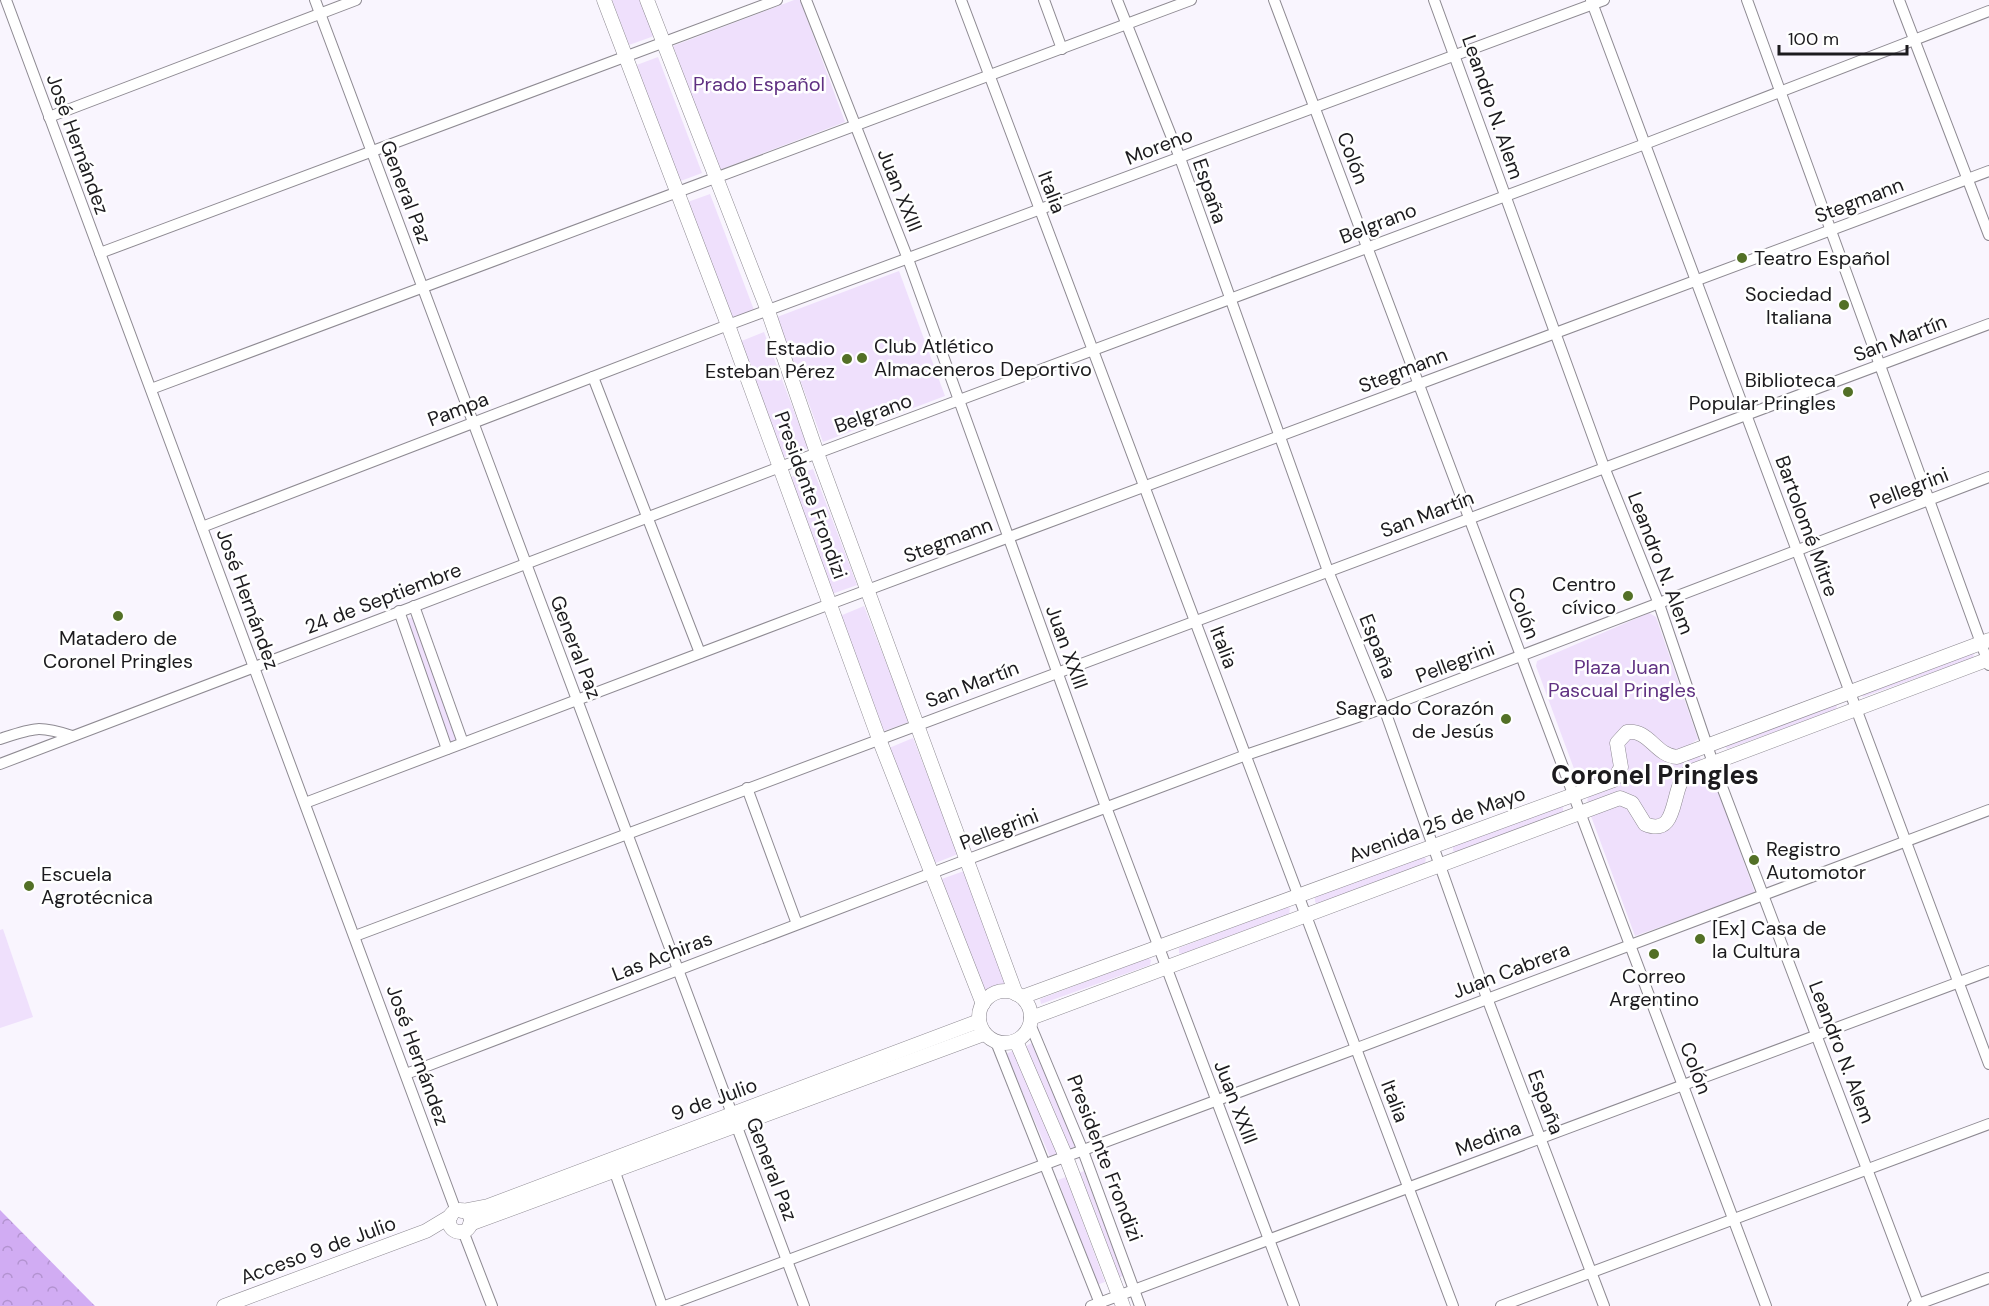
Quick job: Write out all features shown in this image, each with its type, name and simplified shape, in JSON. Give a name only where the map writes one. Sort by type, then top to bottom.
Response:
[{"type":"main road","name":"Presidente Frondizi","points":[[604,0],[728,326],[879,739],[982,1004]]},
{"type":"main road","name":"Presidente Frondizi","points":[[647,0],[768,311],[817,453],[966,860],[1019,995]]},
{"type":"main road","name":"Avenida 25 de Mayo","points":[[1019,995],[1158,948],[1614,780],[1621,768],[1616,747],[1619,738],[1627,732],[1643,734],[1673,757],[1985,641]]},
{"type":"main road","name":"Avenida 25 de Mayo","points":[[1031,1021],[1165,967],[1580,812],[1624,799],[1632,803],[1645,824],[1654,826],[1663,824],[1673,812],[1683,776],[1988,661]]},
{"type":"main road","points":[[1002,991],[1019,995],[1027,1003],[1031,1021],[1025,1034],[1016,1041],[996,1042],[981,1027],[982,1004],[994,993],[1002,991]]},
{"type":"main road","name":"9 de Julio","points":[[456,1212],[488,1206],[612,1164],[981,1027]]},
{"type":"main road","name":"Presidente Frondizi","points":[[1016,1041],[1066,1157],[1121,1301]]},
{"type":"main road","name":"9 de Julio","points":[[463,1228],[612,1164]]},
{"type":"main road","points":[[456,1212],[470,1217],[463,1228],[450,1226],[456,1212]]},
{"type":"main road","name":"Acceso 9 de Julio","points":[[224,1306],[426,1231],[456,1212]]},
{"type":"main road","name":"Acceso 9 de Julio","points":[[426,1231],[463,1228]]},
{"type":"street","name":"José Hernández","points":[[6,0],[456,1212]]},
{"type":"street","name":"General Paz","points":[[315,0],[804,1306]]},
{"type":"street","points":[[49,117],[356,0]]},
{"type":"street","points":[[100,253],[777,0]]},
{"type":"street","name":"Juan XXIII","points":[[806,0],[908,259],[957,400],[1106,807],[1294,1306]]},
{"type":"street","name":"Italia","points":[[961,0],[1453,1306]]},
{"type":"street","points":[[1044,0],[1062,49]]},
{"type":"street","name":"España","points":[[1117,0],[1180,158],[1328,571],[1384,708],[1442,864],[1487,998],[1604,1306]]},
{"type":"street","points":[[151,389],[1191,0]]},
{"type":"street","name":"Colón","points":[[1274,0],[1766,1306]]},
{"type":"street","name":"Leandro N. Alem","points":[[1434,0],[1456,54],[1604,467],[1659,604],[1713,763],[1867,1168],[1916,1305]]},
{"type":"street","name":"Moreno","points":[[728,326],[1592,2],[1604,0]]},
{"type":"street","points":[[1747,0],[1928,500],[1985,641],[1988,661]]},
{"type":"street","points":[[1899,0],[1989,234]]},
{"type":"street","name":"Bartolomé Mitre","points":[[1592,2],[1989,1064]]},
{"type":"street","name":"Belgrano","points":[[780,467],[1645,144],[1989,11]]},
{"type":"street","name":"Stegmann","points":[[305,803],[1418,383],[1989,171]]},
{"type":"street","name":"San Martín","points":[[355,936],[1989,324]]},
{"type":"street","name":"Pampa","points":[[202,527],[728,326]]},
{"type":"street","points":[[593,377],[700,653]]},
{"type":"street","name":"24 de Septiembre","points":[[0,764],[780,467]]},
{"type":"street","name":"Pellegrini","points":[[932,874],[1246,755],[1384,708],[1989,477]]},
{"type":"street","points":[[414,606],[463,743]]},
{"type":"street","points":[[399,611],[447,748]]},
{"type":"street","points":[[0,740],[32,728],[48,728],[72,736]]},
{"type":"street","points":[[747,788],[797,924]]},
{"type":"street","name":"Juan Cabrera","points":[[664,1306],[1047,1166],[1215,1099],[1989,810]]},
{"type":"street","name":"Las Achiras","points":[[406,1074],[932,874]]},
{"type":"street","name":"Medina","points":[[1097,1305],[1121,1301],[1134,1290],[1989,971]]},
{"type":"street","name":"Presidente Frondizi","points":[[1031,1021],[1083,1151],[1140,1306]]},
{"type":"street","points":[[996,1042],[1047,1166],[1097,1305]]},
{"type":"street","points":[[1501,1306],[1989,1124]]},
{"type":"street","points":[[612,1164],[664,1306]]},
{"type":"street","points":[[463,1228],[492,1306]]},
{"type":"street","points":[[1916,1305],[1989,1278]]},
{"type":"green space","points":[[612,0],[640,0],[654,36],[629,45]]},
{"type":"green space","name":"Prado Español","points":[[794,0],[800,0],[845,122],[719,170],[673,46]]},
{"type":"green space","points":[[658,57],[702,173],[678,182],[634,66]]},
{"type":"green space","points":[[710,194],[754,310],[730,319],[685,203]]},
{"type":"green space","name":"Estadio Esteban Pérez","points":[[899,271],[945,396],[823,442],[777,317]]},
{"type":"green space","points":[[764,332],[808,448],[783,458],[739,342]]},
{"type":"green space","points":[[813,469],[857,585],[832,594],[788,478]]},
{"type":"green space","points":[[864,606],[909,722],[884,731],[840,616]]},
{"type":"green space","name":"Plaza Juan Pascual Pringles","points":[[1649,613],[1656,617],[1698,739],[1677,753],[1625,729],[1615,773],[1580,785],[1536,666],[1537,661]]},
{"type":"green space","points":[[414,617],[457,739],[450,742],[407,619]]},
{"type":"green space","points":[[1974,653],[1973,658],[1863,697],[1862,694]]},
{"type":"green space","points":[[1837,704],[1836,710],[1727,749],[1725,746]]},
{"type":"green space","name":"Plaza Juan Pascual Pringles","points":[[1629,735],[1651,746],[1698,755],[1701,759],[1668,816],[1651,822],[1638,805],[1592,804],[1587,801],[1589,795],[1612,785],[1619,749]]},
{"type":"green space","points":[[913,738],[958,854],[933,864],[889,748]]},
{"type":"green space","points":[[1711,771],[1755,893],[1635,936],[1591,816],[1623,803],[1654,831],[1684,778]]},
{"type":"green space","points":[[1560,805],[1563,806],[1563,812],[1453,851],[1453,845]]},
{"type":"green space","points":[[1423,857],[1426,858],[1425,863],[1318,904],[1315,902],[1315,897]]},
{"type":"green space","points":[[964,871],[1008,986],[983,996],[939,880]]},
{"type":"green space","points":[[1286,907],[1290,908],[1289,914],[1182,954],[1179,953],[1179,948]]},
{"type":"green space","points":[[3,929],[33,1017],[0,1028],[0,930]]},
{"type":"green space","points":[[1148,958],[1151,960],[1150,965],[1041,1004],[1040,999]]},
{"type":"green space","points":[[1032,1043],[1076,1146],[1067,1150],[1024,1047]]},
{"type":"green space","points":[[1014,1050],[1058,1153],[1050,1157],[1006,1054]]},
{"type":"green space","points":[[1084,1171],[1123,1276],[1115,1279],[1076,1174]]},
{"type":"green space","points":[[1066,1177],[1105,1282],[1097,1285],[1058,1180]]},
{"type":"green space","points":[[0,1210],[95,1306],[0,1306]]},
{"type":"place","name":"Teatro Español","points":[[1742,258]]},
{"type":"place","name":"Sociedad Italiana","points":[[1844,305]]},
{"type":"place","name":"Club Atlético Almaceneros Deportivo","points":[[862,358]]},
{"type":"place","name":"Estadio Esteban Pérez","points":[[847,359]]},
{"type":"place","name":"Biblioteca Popular Pringles","points":[[1848,392]]},
{"type":"place","name":"Centro cívico","points":[[1628,596]]},
{"type":"place","name":"Matadero de Coronel Pringles","points":[[118,616]]},
{"type":"place","name":"Sagrado Corazón de Jesús","points":[[1506,719]]},
{"type":"place","name":"Registro Automotor","points":[[1754,860]]},
{"type":"place","name":"Escuela Agrotécnica","points":[[29,886]]},
{"type":"place","name":"[Ex] Casa de la Cultura","points":[[1700,939]]},
{"type":"place","name":"Correo Argentino","points":[[1654,954]]},
{"type":"district","name":"Coronel Pringles","points":[[1655,775]]}]
